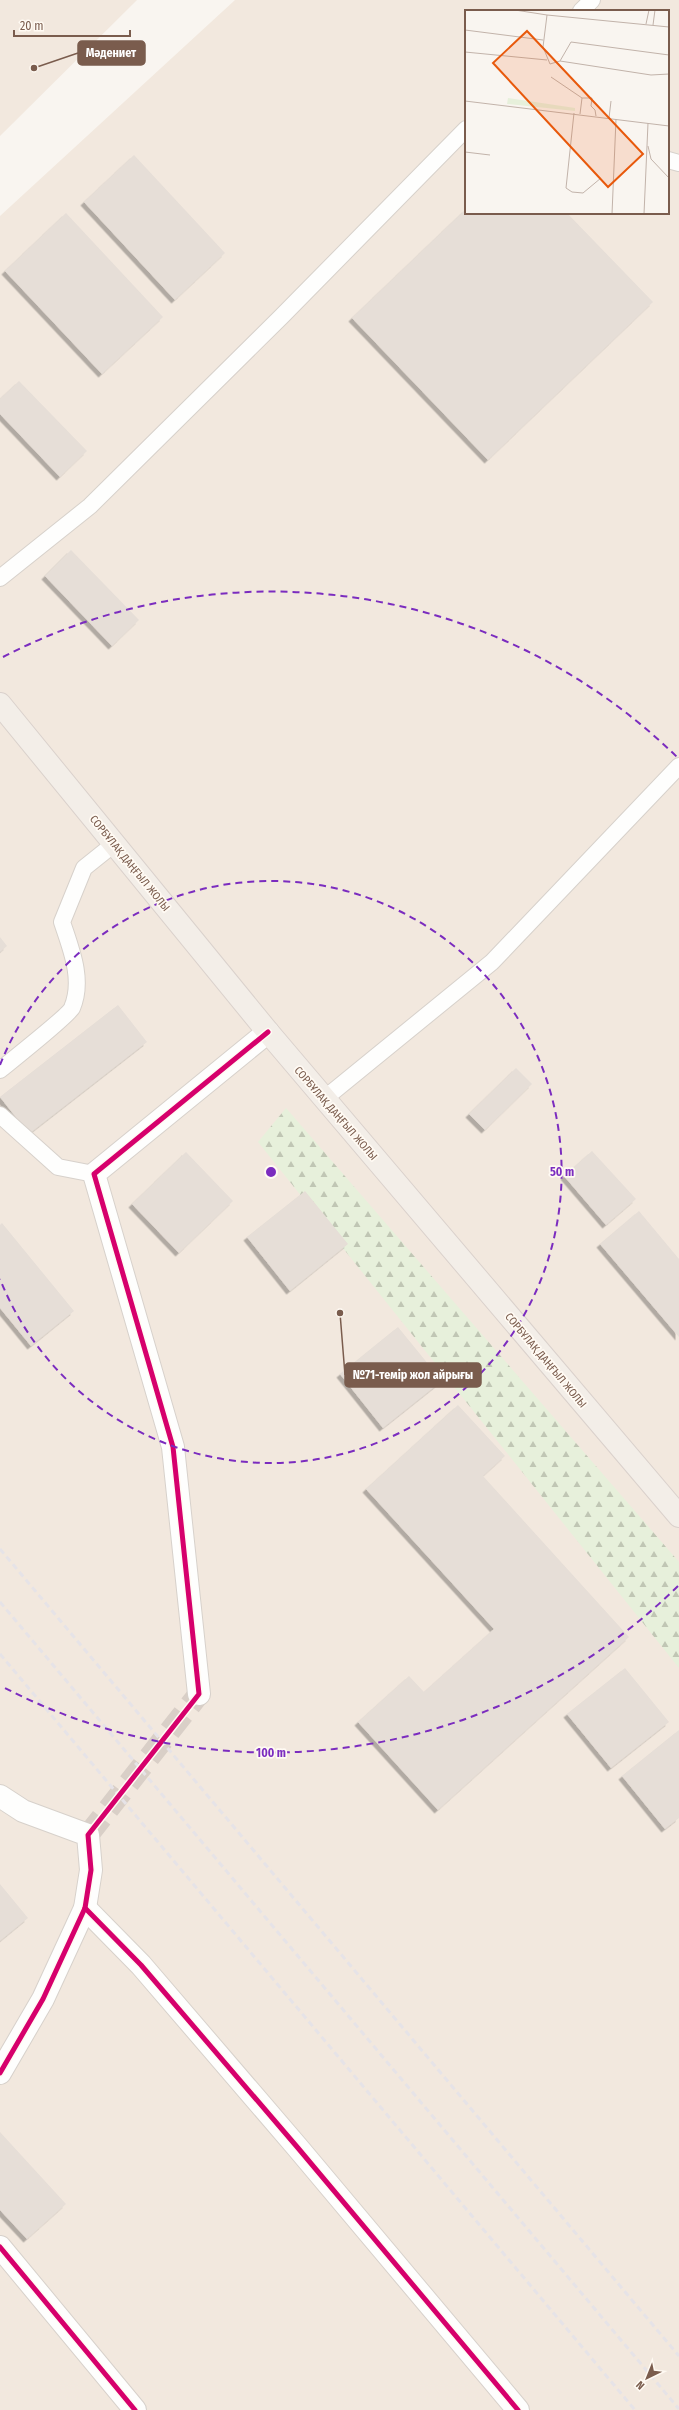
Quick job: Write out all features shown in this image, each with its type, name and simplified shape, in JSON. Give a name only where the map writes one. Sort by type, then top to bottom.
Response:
[{"type":"main road","name":"СОРБҰЛАҚ ДАҢҒЫЛ ЖОЛЫ","points":[[2,709],[324,1099],[679,1516]]},
{"type":"street","points":[[199,1694],[173,1448],[94,1174],[268,1032]]},
{"type":"street","points":[[0,1796],[23,1811],[88,1835],[91,1870],[85,1908],[43,1999],[0,2073]]},
{"type":"street","points":[[85,1908],[162,1989],[518,2410]]},
{"type":"street","points":[[0,2247],[135,2410]]},
{"type":"lane","points":[[582,10],[592,0]]},
{"type":"lane","points":[[0,578],[90,506],[282,316],[465,130]]},
{"type":"lane","points":[[669,160],[679,163]]},
{"type":"lane","points":[[324,1099],[492,962],[679,766]]},
{"type":"lane","points":[[0,1070],[71,1009],[77,984],[74,958],[62,922],[84,868],[114,844]]},
{"type":"lane","points":[[0,1115],[58,1168],[94,1174]]},
{"type":"shaded area","points":[[0,0],[137,0],[0,136]]},
{"type":"shaded area","points":[[235,0],[679,0],[679,2410],[0,2410],[0,216]]},
{"type":"green space","points":[[286,1108],[679,1562],[679,1668],[258,1142]]},
{"type":"building","points":[[134,155],[225,253],[175,300],[84,202]]},
{"type":"building","points":[[465,210],[465,214],[568,214],[653,302],[488,460],[352,318]]},
{"type":"building","points":[[66,213],[163,317],[102,374],[5,271]]},
{"type":"building","points":[[19,381],[87,451],[60,477],[0,414],[0,399]]},
{"type":"building","points":[[71,550],[139,620],[112,646],[45,576]]},
{"type":"building","points":[[0,937],[7,946],[0,952]]},
{"type":"building","points":[[118,1005],[147,1042],[29,1134],[0,1097]]},
{"type":"building","points":[[516,1068],[532,1084],[485,1130],[469,1114]]},
{"type":"building","points":[[592,1151],[636,1199],[606,1225],[564,1176]]},
{"type":"building","points":[[186,1152],[233,1201],[179,1253],[132,1204]]},
{"type":"building","points":[[305,1191],[348,1244],[290,1291],[247,1237]]},
{"type":"building","points":[[639,1211],[679,1259],[679,1337],[600,1244]]},
{"type":"building","points":[[2,1223],[74,1311],[31,1346],[0,1308],[0,1225]]},
{"type":"building","points":[[398,1327],[442,1381],[383,1428],[340,1374]]},
{"type":"building","points":[[458,1405],[505,1456],[483,1476],[629,1637],[438,1810],[358,1722],[409,1676],[424,1692],[494,1629],[366,1489]]},
{"type":"building","points":[[625,1668],[669,1722],[611,1768],[567,1714]]},
{"type":"building","points":[[679,1730],[679,1818],[665,1829],[622,1776]]},
{"type":"building","points":[[0,1884],[28,1918],[0,1941]]},
{"type":"building","points":[[0,2132],[66,2204],[27,2239],[0,2210]]},
{"type":"tunnel","points":[[88,1835],[199,1694]]},
{"type":"railway","points":[[0,1549],[679,2356]]},
{"type":"railway","points":[[0,1602],[679,2409]]},
{"type":"railway","points":[[0,1654],[635,2410]]},
{"type":"cycle path","points":[[0,2073],[43,1999],[85,1908],[91,1870],[88,1835],[199,1694],[173,1447],[94,1174],[268,1032]]},
{"type":"cycle path","points":[[85,1908],[141,1965],[298,2148],[518,2410]]},
{"type":"cycle path","points":[[0,2247],[135,2410]]},
{"type":"place","name":"Мәдениет","points":[[34,68]]},
{"type":"place","name":"№71-темір жол айрығы","points":[[340,1313]]}]
